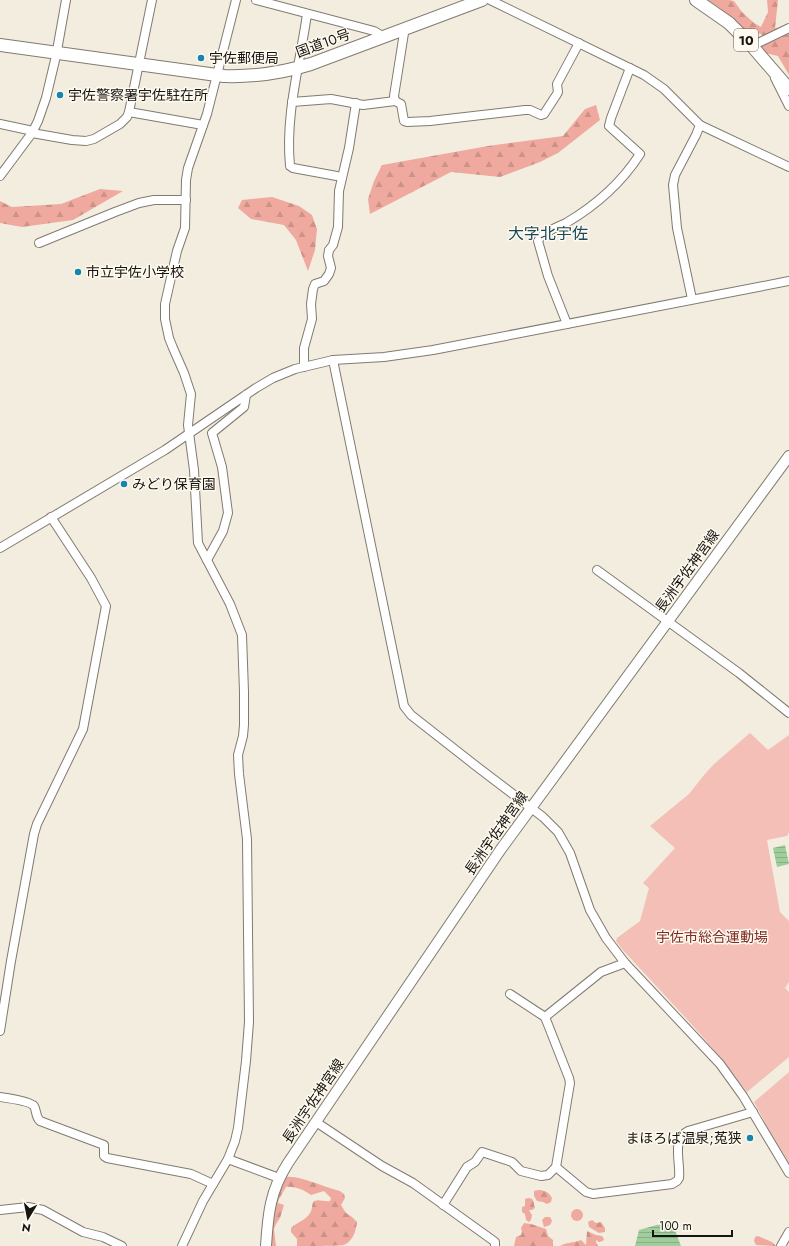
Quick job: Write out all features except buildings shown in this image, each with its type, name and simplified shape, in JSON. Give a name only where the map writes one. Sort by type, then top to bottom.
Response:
[{"type":"highway","name":"国道10号","points":[[0,45],[216,74],[253,76],[280,73],[297,69],[482,0]]},
{"type":"highway","name":"10","points":[[696,0],[729,23],[752,46],[789,89]]},
{"type":"main road","name":"長洲宇佐神宮線","points":[[266,1246],[269,1208],[273,1192],[279,1178],[316,1122],[501,849],[789,456]]},
{"type":"street","points":[[0,176],[33,132],[46,98],[57,53],[66,0]]},
{"type":"street","points":[[0,124],[72,140],[86,141],[94,139],[124,121],[129,112],[152,0]]},
{"type":"street","points":[[182,1246],[213,1184],[228,1159],[238,1128],[249,1022],[247,839],[238,755],[244,725],[242,634],[230,604],[200,548],[198,539],[194,470],[188,435],[191,394],[168,333],[164,311],[167,291],[177,251],[185,228],[186,180],[188,168],[204,125],[236,0]]},
{"type":"street","points":[[256,0],[374,31],[379,34],[381,38]]},
{"type":"street","points":[[490,0],[653,80],[700,125],[789,167]]},
{"type":"street","points":[[307,14],[292,102],[289,140],[290,166],[293,168],[342,177]]},
{"type":"street","points":[[752,46],[789,28]]},
{"type":"street","points":[[395,101],[394,96],[404,33],[403,30]]},
{"type":"street","points":[[292,102],[331,99],[367,105],[395,101],[401,104],[404,121],[407,122],[430,121],[525,110],[544,114],[558,92],[557,84],[579,43]]},
{"type":"street","points":[[768,65],[789,106]]},
{"type":"street","points":[[567,324],[548,276],[538,241],[541,236],[568,222],[605,194],[626,174],[640,154],[609,126],[630,68]]},
{"type":"street","points":[[304,367],[304,348],[312,319],[311,304],[313,289],[315,284],[324,281],[329,274],[330,268],[328,256],[338,227],[339,191],[349,148],[356,103]]},
{"type":"street","points":[[129,112],[204,125]]},
{"type":"street","points":[[692,299],[677,228],[673,185],[675,175],[700,125]]},
{"type":"street","points":[[39,243],[139,203],[154,200],[186,200]]},
{"type":"street","points":[[0,548],[144,463],[273,378],[304,367],[333,360],[403,355],[486,341],[789,281]]},
{"type":"street","points":[[333,360],[404,706],[411,715],[547,820],[563,840],[572,859],[590,910],[611,946],[625,963],[717,1061],[734,1083],[753,1112],[789,1173]]},
{"type":"street","points":[[207,560],[223,531],[228,513],[224,481],[212,433],[244,407],[246,395]]},
{"type":"street","points":[[0,1031],[34,834],[37,824],[83,729],[106,606],[51,517]]},
{"type":"street","points":[[597,570],[739,673],[789,713]]},
{"type":"street","points":[[545,1017],[601,972],[625,963]]},
{"type":"street","points":[[443,1205],[467,1166],[475,1162],[482,1152],[512,1162],[521,1171],[541,1176],[548,1175],[556,1168],[570,1083],[568,1074],[545,1017],[510,994]]},
{"type":"street","points":[[0,1097],[29,1103],[34,1106],[36,1117],[40,1121],[104,1145],[104,1156],[107,1158],[191,1174],[213,1184]]},
{"type":"street","points":[[556,1168],[586,1192],[593,1194],[672,1184],[679,1178],[678,1153],[683,1134],[688,1131],[753,1112]]},
{"type":"street","points":[[316,1122],[382,1166],[413,1183],[495,1242],[495,1246]]},
{"type":"street","points":[[228,1159],[279,1178]]},
{"type":"street","points":[[0,1210],[28,1207],[43,1210],[84,1232],[103,1237],[122,1246]]},
{"type":"street","points":[[781,1246],[789,1232]]},
{"type":"green space","points":[[708,0],[734,1],[742,12],[761,27],[768,12],[767,0],[778,0],[775,28],[789,26],[789,75],[778,56],[765,53],[757,43],[764,36],[755,31],[751,37],[720,8]]},
{"type":"green space","points":[[596,105],[600,120],[558,153],[540,162],[500,177],[451,172],[370,214],[368,199],[374,181],[382,165],[488,146],[563,136],[585,109]]},
{"type":"green space","points":[[100,189],[123,191],[73,220],[22,227],[0,223],[0,201],[12,207],[61,204]]},
{"type":"green space","points":[[272,197],[299,206],[312,215],[317,229],[315,250],[308,271],[296,240],[284,225],[251,219],[238,208],[242,200]]},
{"type":"green space","name":"宇佐市総合運動場","points":[[750,733],[768,750],[789,735],[789,832],[787,836],[767,840],[780,912],[789,921],[789,982],[785,988],[789,992],[789,1057],[747,1092],[702,1036],[616,941],[617,938],[640,921],[649,888],[643,883],[675,848],[650,826],[689,794],[714,764]]},
{"type":"green space","points":[[789,1072],[789,1163],[754,1102]]},
{"type":"green space","points":[[286,1177],[305,1180],[340,1191],[344,1194],[345,1198],[341,1205],[346,1213],[357,1222],[355,1232],[350,1241],[344,1245],[297,1246],[297,1239],[291,1232],[291,1228],[308,1216],[311,1212],[314,1201],[330,1201],[331,1198],[324,1191],[311,1195],[293,1187],[286,1187],[278,1203],[284,1205],[280,1218],[274,1229],[276,1246],[271,1246],[276,1201],[281,1185]]},
{"type":"green space","points":[[538,1190],[548,1193],[552,1198],[551,1202],[547,1204],[537,1201],[534,1196],[534,1191]]},
{"type":"green space","points":[[528,1198],[533,1200],[535,1208],[529,1210],[532,1215],[529,1222],[526,1220],[525,1214],[522,1212],[522,1207],[525,1206],[525,1199]]},
{"type":"green space","points":[[579,1209],[582,1210],[582,1220],[575,1221],[572,1220],[571,1213],[572,1210]]},
{"type":"green space","points":[[545,1217],[550,1217],[552,1221],[550,1225],[544,1227],[542,1220]]},
{"type":"green space","points":[[592,1220],[596,1223],[601,1222],[605,1228],[605,1232],[599,1233],[589,1227],[588,1222]]},
{"type":"green space","points":[[524,1223],[546,1229],[548,1236],[553,1240],[553,1246],[514,1246],[516,1237],[521,1235],[521,1228]]},
{"type":"green space","points":[[587,1231],[602,1236],[604,1239],[603,1241],[599,1242],[596,1240],[598,1246],[560,1246],[581,1240],[586,1245]]},
{"type":"green space","points":[[758,1236],[772,1242],[776,1246],[756,1245],[754,1241],[755,1237]]},
{"type":"shaded area","points":[[785,845],[789,864],[777,867],[773,848]]},
{"type":"shaded area","points":[[667,1222],[673,1225],[681,1246],[635,1246],[639,1230]]},
{"type":"place","name":"宇佐郵便局","points":[[201,58]]},
{"type":"place","name":"宇佐警察署宇佐駐在所","points":[[60,95]]},
{"type":"place","name":"市立宇佐小学校","points":[[78,272]]},
{"type":"place","name":"みどり保育園","points":[[124,484]]},
{"type":"place","name":"まほろば温泉;菟狭","points":[[750,1138]]},
{"type":"district","name":"大字北宇佐","points":[[548,233]]}]
